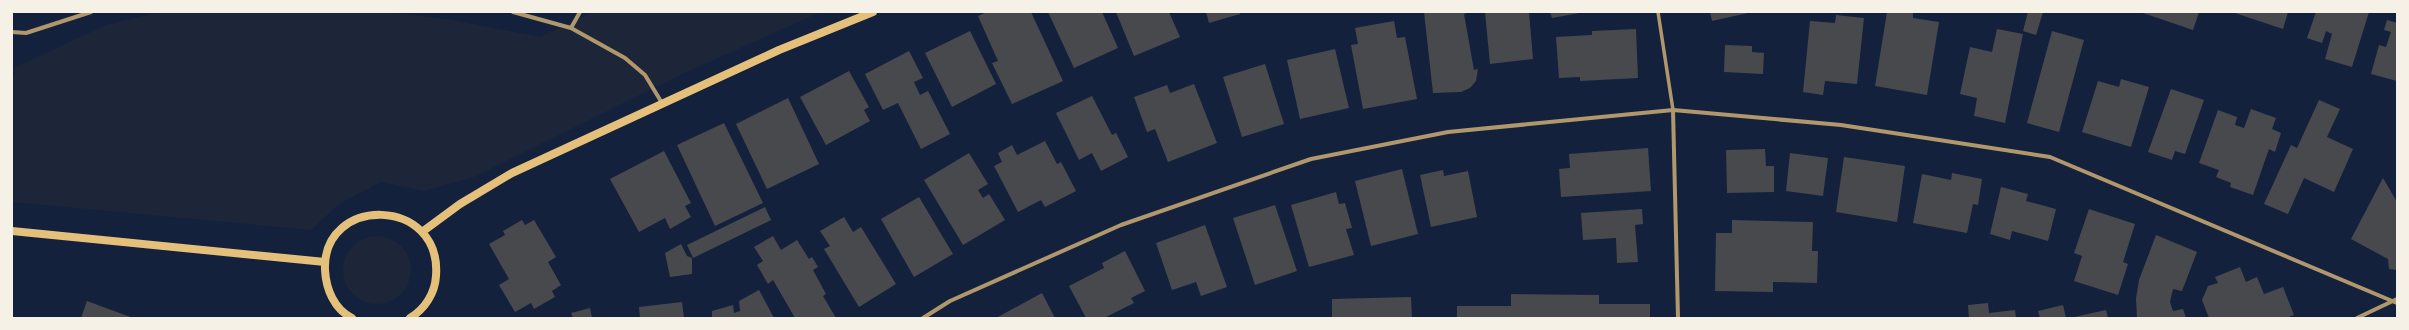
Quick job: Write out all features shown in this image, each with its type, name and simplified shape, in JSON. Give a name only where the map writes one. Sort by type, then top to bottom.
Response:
[{"type":"main road","points":[[422,232],[460,204],[512,173],[779,50],[873,12]]},
{"type":"main road","points":[[352,318],[333,300],[325,282],[325,262],[330,244],[341,230],[355,219],[373,214],[391,214],[408,221],[422,232],[432,247],[437,265],[436,283],[429,300],[417,314],[410,318]]},
{"type":"main road","points":[[12,231],[25,231],[325,262]]},
{"type":"main road","points":[[12,235],[25,231]]},
{"type":"street","points":[[12,32],[26,33],[91,12]]},
{"type":"street","points":[[513,12],[571,28],[626,58],[645,75],[662,104]]},
{"type":"street","points":[[571,28],[580,12]]},
{"type":"street","points":[[1658,12],[1673,110],[1678,318]]},
{"type":"street","points":[[923,318],[950,301],[1121,225],[1311,159],[1448,132],[1673,110],[1841,125],[2050,157],[2396,301]]},
{"type":"street","points":[[2357,318],[2396,301]]},
{"type":"shaded area","points":[[160,12],[388,12],[452,20],[540,37],[594,12],[821,12],[680,75],[474,177],[424,191],[381,182],[339,204],[311,230],[12,202],[12,81],[16,67],[106,25]]},
{"type":"shaded area","points":[[370,236],[384,236],[396,241],[406,251],[411,263],[411,277],[406,289],[396,299],[384,304],[370,304],[358,299],[348,289],[343,277],[343,263],[348,251],[358,241]]},
{"type":"building","points":[[987,12],[1031,12],[1063,81],[1012,104],[992,63],[998,61],[978,16]]},
{"type":"building","points":[[1048,12],[1102,12],[1118,48],[1074,68]]},
{"type":"building","points":[[1116,12],[1169,12],[1180,37],[1134,56]]},
{"type":"building","points":[[1206,12],[1240,12],[1240,14],[1209,23]]},
{"type":"building","points":[[1424,12],[1469,12],[1464,14],[1474,70],[1478,69],[1476,81],[1470,88],[1461,92],[1433,93]]},
{"type":"building","points":[[1485,12],[1529,12],[1533,59],[1490,64]]},
{"type":"building","points":[[1550,12],[1579,12],[1579,13],[1552,18]]},
{"type":"building","points":[[1710,12],[1748,12],[1748,13],[1712,21]]},
{"type":"building","points":[[1887,12],[1913,12],[1913,18],[1939,22],[1927,95],[1875,86]]},
{"type":"building","points":[[2028,12],[2043,12],[2036,35],[2023,31]]},
{"type":"building","points":[[2140,12],[2199,12],[2193,30]]},
{"type":"building","points":[[2232,12],[2288,12],[2283,29]]},
{"type":"building","points":[[2316,12],[2369,12],[2352,67],[2325,59],[2332,34],[2326,31],[2322,43],[2307,38]]},
{"type":"building","points":[[1836,15],[1864,18],[1857,84],[1825,81],[1823,95],[1803,92],[1810,21],[1835,23]]},
{"type":"building","points":[[2387,20],[2397,23],[2397,81],[2371,74],[2379,45],[2386,47],[2391,32],[2384,30]]},
{"type":"building","points":[[1394,21],[1397,38],[1405,37],[1417,99],[1363,109],[1351,45],[1358,44],[1355,28]]},
{"type":"building","points":[[1636,29],[1638,78],[1580,81],[1580,77],[1559,78],[1556,37],[1592,35],[1592,31]]},
{"type":"building","points":[[1997,29],[2023,34],[2005,123],[1974,116],[1977,98],[1960,94],[1970,47],[1992,52]]},
{"type":"building","points":[[970,31],[996,84],[952,107],[925,53]]},
{"type":"building","points":[[2052,31],[2084,40],[2059,132],[2027,123]]},
{"type":"building","points":[[1725,45],[1752,46],[1752,52],[1764,53],[1763,74],[1724,72]]},
{"type":"building","points":[[1335,49],[1349,108],[1300,119],[1287,60]]},
{"type":"building","points":[[909,51],[923,78],[914,82],[920,95],[928,91],[950,134],[921,149],[898,103],[883,110],[865,74]]},
{"type":"building","points":[[1265,64],[1284,124],[1242,137],[1223,77]]},
{"type":"building","points":[[849,71],[869,107],[864,110],[870,121],[826,145],[800,97]]},
{"type":"building","points":[[2121,79],[2149,87],[2131,147],[2082,132],[2098,81],[2119,87]]},
{"type":"building","points":[[1194,84],[1217,143],[1168,162],[1155,129],[1147,132],[1134,97],[1167,85],[1170,93]]},
{"type":"building","points":[[2171,89],[2204,100],[2185,154],[2175,151],[2172,160],[2148,152]]},
{"type":"building","points":[[1092,96],[1112,135],[1116,133],[1128,157],[1101,171],[1092,153],[1079,160],[1056,113]]},
{"type":"building","points":[[788,98],[819,164],[767,189],[736,124]]},
{"type":"building","points":[[2319,100],[2340,109],[2327,137],[2353,149],[2334,192],[2304,178],[2288,214],[2264,204],[2291,145],[2297,148]]},
{"type":"building","points":[[2251,109],[2276,118],[2272,129],[2281,133],[2275,152],[2269,149],[2253,195],[2230,187],[2231,183],[2216,177],[2219,170],[2199,163],[2218,110],[2237,117],[2235,125],[2244,128]]},
{"type":"building","points":[[724,123],[763,203],[715,226],[677,145]]},
{"type":"building","points":[[1045,141],[1057,164],[1061,162],[1076,191],[1045,207],[1041,200],[1018,212],[994,166],[1002,162],[998,153],[1012,145],[1017,155]]},
{"type":"building","points":[[1648,148],[1651,191],[1561,197],[1559,169],[1570,168],[1569,154]]},
{"type":"building","points":[[1765,149],[1766,166],[1774,166],[1774,192],[1727,193],[1726,150]]},
{"type":"building","points":[[664,151],[691,203],[685,206],[691,217],[670,229],[665,218],[639,232],[610,179]]},
{"type":"building","points":[[969,153],[988,184],[978,190],[983,198],[989,194],[1005,220],[963,245],[924,180]]},
{"type":"building","points":[[1790,153],[1828,158],[1823,196],[1786,191]]},
{"type":"building","points":[[1844,157],[1905,166],[1897,222],[1836,212]]},
{"type":"building","points":[[1402,169],[1418,234],[1371,246],[1355,181]]},
{"type":"building","points":[[1443,170],[1444,176],[1468,171],[1477,217],[1431,227],[1420,175]]},
{"type":"building","points":[[1952,173],[1982,179],[1978,205],[1973,204],[1967,233],[1913,223],[1922,174],[1951,180]]},
{"type":"building","points":[[2383,178],[2397,202],[2397,270],[2389,269],[2388,259],[2351,239]]},
{"type":"building","points":[[2001,187],[2028,194],[2026,201],[2056,209],[2048,241],[2012,231],[2010,240],[1990,234]]},
{"type":"building","points":[[1336,192],[1339,204],[1345,203],[1352,228],[1346,229],[1354,255],[1309,267],[1291,205]]},
{"type":"building","points":[[919,197],[953,254],[914,277],[881,219]]},
{"type":"building","points":[[1275,205],[1297,271],[1255,285],[1233,218]]},
{"type":"building","points":[[765,207],[771,220],[693,258],[687,245]]},
{"type":"building","points":[[1642,209],[1643,224],[1635,225],[1638,262],[1617,263],[1616,238],[1583,240],[1581,213]]},
{"type":"building","points":[[2089,209],[2135,224],[2123,262],[2128,264],[2118,295],[2074,281],[2082,256],[2074,253]]},
{"type":"building","points":[[844,217],[853,232],[861,227],[896,284],[859,307],[824,249],[830,246],[820,231]]},
{"type":"building","points":[[522,220],[525,225],[534,220],[556,257],[548,262],[561,285],[552,291],[555,297],[534,309],[531,303],[515,312],[499,285],[509,279],[489,244],[505,235],[503,231]]},
{"type":"building","points":[[1732,220],[1813,222],[1812,251],[1818,251],[1817,283],[1773,282],[1773,292],[1715,291],[1716,233],[1732,233]]},
{"type":"building","points":[[1205,225],[1227,287],[1201,296],[1196,282],[1172,290],[1156,243]]},
{"type":"building","points":[[2156,235],[2197,252],[2182,291],[2173,289],[2170,302],[2173,311],[2183,309],[2186,318],[2137,318],[2136,299],[2139,280]]},
{"type":"building","points":[[773,236],[781,250],[797,240],[809,259],[812,257],[818,267],[813,270],[826,294],[823,296],[836,318],[795,318],[773,280],[768,284],[757,265],[763,261],[754,247]]},
{"type":"building","points":[[681,244],[687,256],[692,258],[692,274],[670,277],[665,253]]},
{"type":"building","points":[[1125,251],[1145,291],[1131,298],[1134,303],[1104,318],[1086,318],[1069,286],[1104,268],[1102,263]]},
{"type":"building","points":[[2240,267],[2246,282],[2257,277],[2264,294],[2283,287],[2294,315],[2286,318],[2209,318],[2202,300],[2208,286],[2218,283],[2215,277]]},
{"type":"building","points":[[759,290],[774,318],[712,318],[712,311],[733,305],[734,313],[740,311],[739,301]]},
{"type":"building","points":[[1042,293],[1055,318],[996,318]]},
{"type":"building","points":[[1511,294],[1599,295],[1599,304],[1650,304],[1650,318],[1457,318],[1457,306],[1511,306]]},
{"type":"building","points":[[1411,297],[1412,318],[1332,318],[1332,299]]},
{"type":"building","points":[[87,301],[133,318],[81,318]]},
{"type":"building","points":[[682,302],[684,318],[640,318],[639,307]]},
{"type":"building","points":[[1988,303],[1989,313],[2015,310],[2016,318],[1969,318],[1968,305]]},
{"type":"building","points":[[2063,305],[2066,318],[2040,318],[2038,311]]},
{"type":"building","points":[[590,308],[592,318],[573,318],[571,313]]},
{"type":"building","points":[[2106,310],[2108,318],[2074,318],[2074,317]]}]
